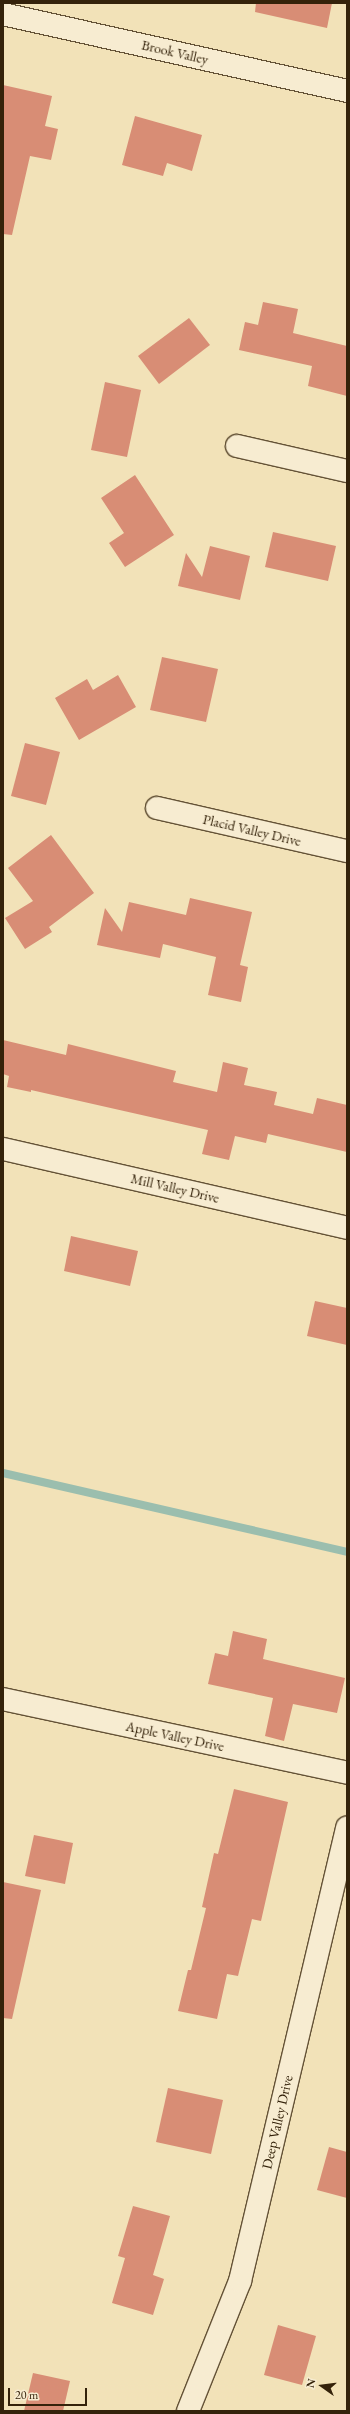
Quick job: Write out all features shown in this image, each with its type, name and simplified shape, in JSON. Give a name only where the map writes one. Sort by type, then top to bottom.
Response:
[{"type":"street","name":"Brook Valley","points":[[3,14],[347,91]]},
{"type":"street","points":[[237,446],[347,471]]},
{"type":"street","name":"Placid Valley Drive","points":[[157,808],[347,851]]},
{"type":"street","name":"Mill Valley Drive","points":[[3,1149],[347,1228]]},
{"type":"street","name":"Apple Valley Drive","points":[[3,1699],[347,1773]]},
{"type":"street","name":"Deep Valley Drive","points":[[188,2411],[240,2281],[347,1827]]},
{"type":"building","points":[[256,3],[332,3],[327,28],[255,12]]},
{"type":"building","points":[[3,85],[52,96],[45,126],[58,129],[51,160],[30,156],[12,235],[3,234]]},
{"type":"building","points":[[135,116],[202,135],[192,171],[167,163],[163,176],[122,165]]},
{"type":"building","points":[[263,302],[298,309],[293,333],[347,346],[347,396],[308,386],[312,366],[239,350],[245,322],[258,325]]},
{"type":"building","points":[[189,318],[210,345],[159,384],[138,356]]},
{"type":"building","points":[[105,382],[141,390],[127,457],[91,450]]},
{"type":"building","points":[[135,475],[174,535],[125,567],[109,543],[124,533],[101,498]]},
{"type":"building","points":[[273,532],[336,546],[328,581],[265,567]]},
{"type":"building","points":[[210,546],[250,556],[240,600],[178,586],[186,553],[202,577]]},
{"type":"building","points":[[162,657],[218,669],[206,722],[150,710]]},
{"type":"building","points":[[118,675],[136,707],[79,740],[55,698],[87,679],[93,690]]},
{"type":"building","points":[[25,743],[60,752],[46,805],[11,796]]},
{"type":"building","points":[[51,835],[94,893],[49,927],[52,932],[25,949],[5,918],[33,901],[8,868]]},
{"type":"building","points":[[190,898],[252,912],[240,965],[248,967],[241,1002],[208,995],[216,957],[163,944],[160,958],[97,945],[105,908],[122,932],[129,902],[186,915]]},
{"type":"building","points":[[3,1040],[66,1055],[68,1044],[176,1071],[173,1082],[217,1092],[223,1062],[248,1068],[244,1085],[277,1092],[274,1105],[313,1114],[317,1098],[347,1105],[347,1152],[268,1134],[266,1143],[235,1136],[229,1160],[202,1154],[208,1130],[31,1090],[31,1092],[7,1087],[9,1076],[3,1074]]},
{"type":"building","points":[[71,1236],[138,1251],[130,1286],[64,1271]]},
{"type":"building","points":[[315,1301],[347,1308],[347,1345],[307,1336]]},
{"type":"building","points":[[233,1631],[267,1639],[263,1659],[345,1678],[337,1713],[293,1704],[284,1741],[265,1736],[273,1698],[208,1684],[215,1653],[228,1656]]},
{"type":"building","points":[[234,1789],[288,1802],[261,1921],[252,1919],[238,1976],[227,1974],[217,2019],[178,2011],[188,1970],[191,1970],[206,1908],[202,1907],[214,1853],[218,1854]]},
{"type":"building","points":[[34,1835],[73,1843],[65,1884],[25,1876]]},
{"type":"building","points":[[3,1882],[41,1890],[12,2019],[3,2018]]},
{"type":"building","points":[[168,2088],[223,2100],[211,2154],[156,2142]]},
{"type":"building","points":[[329,2147],[347,2152],[347,2198],[317,2190]]},
{"type":"building","points":[[133,2206],[170,2216],[153,2275],[164,2279],[153,2315],[112,2303],[125,2258],[118,2256]]},
{"type":"building","points":[[278,2325],[316,2336],[302,2385],[264,2375]]},
{"type":"building","points":[[33,2373],[70,2381],[63,2411],[24,2411]]},
{"type":"waterway","points":[[3,1473],[347,1552]]}]
